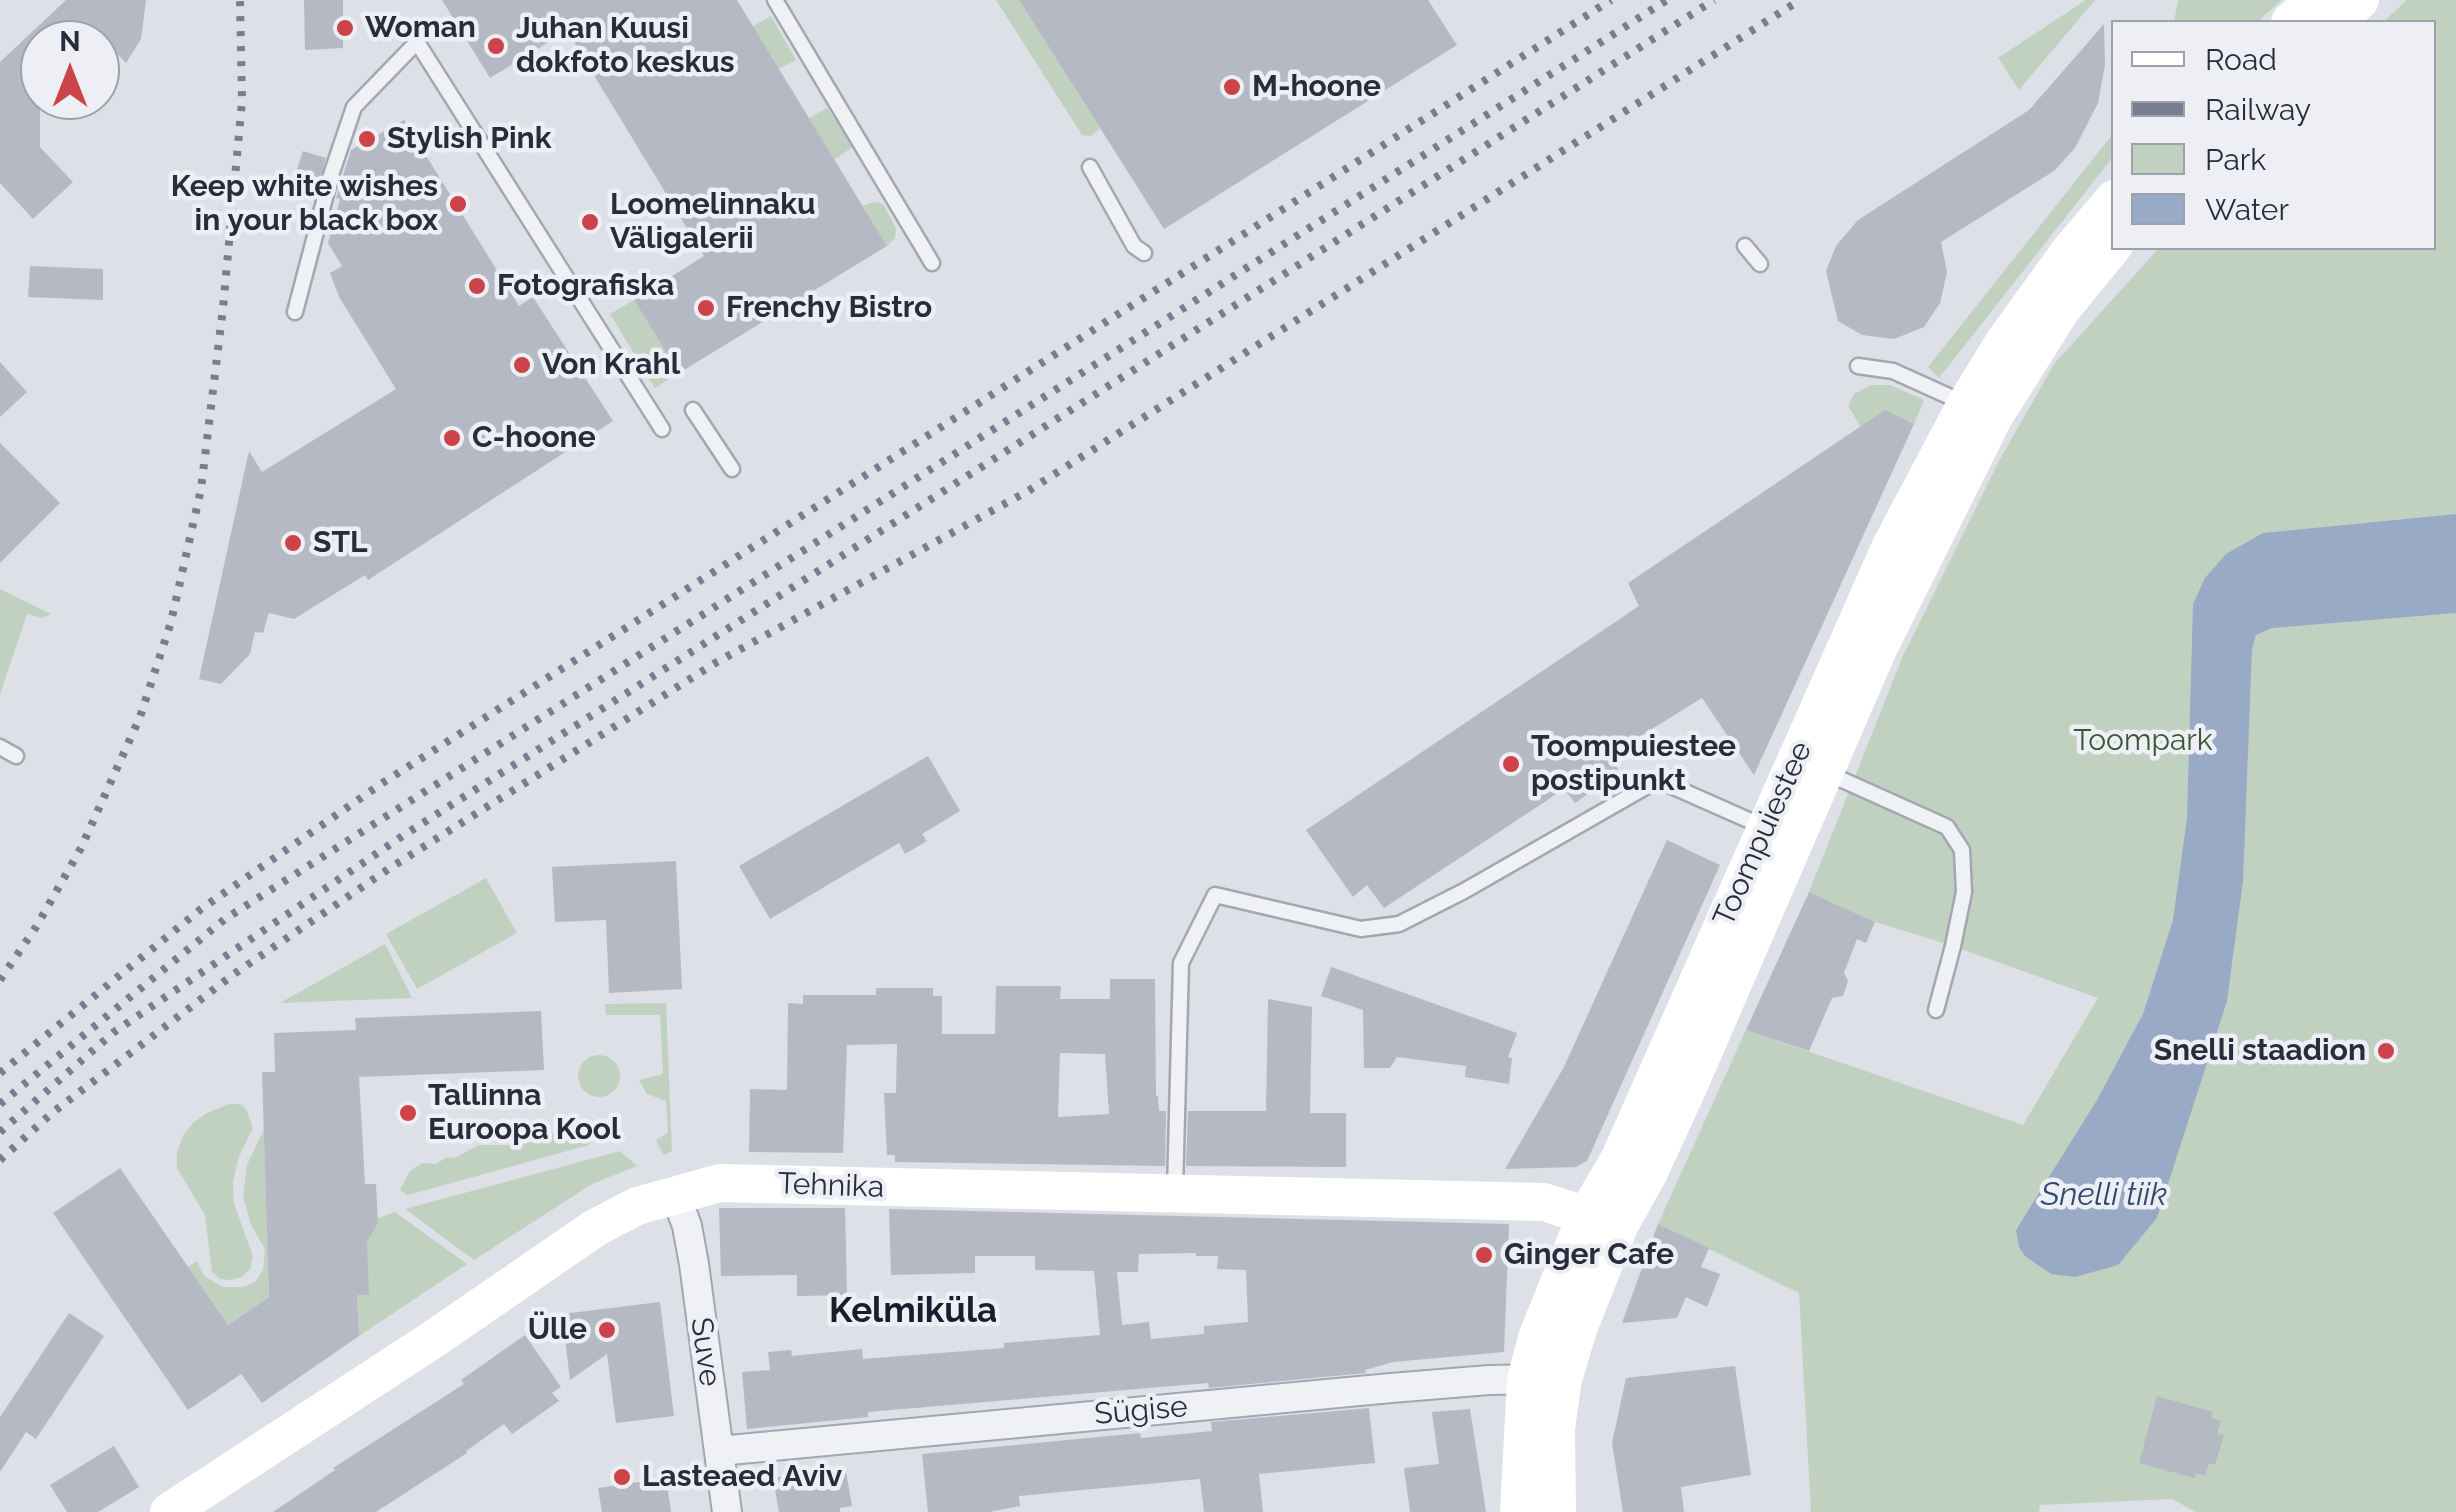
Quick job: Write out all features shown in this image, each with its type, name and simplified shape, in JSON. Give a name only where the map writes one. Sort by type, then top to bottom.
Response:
[{"type":"main road","points":[[2292,20],[2314,0]]},
{"type":"main road","points":[[2336,20],[2360,0]]},
{"type":"main road","name":"Toompuiestee","points":[[1781,834],[1826,773],[1980,411],[2004,342],[2069,252],[2111,203]]},
{"type":"main road","name":"Toompuiestee","points":[[1519,1512],[1544,1379],[1578,1329],[1602,1221],[1649,1172],[1891,546],[1980,411],[2111,249]]},
{"type":"main road","name":"Tehnika","points":[[169,1512],[434,1338],[562,1248],[637,1206],[720,1183],[1544,1202],[1602,1221]]},
{"type":"main road","name":"Toompuiestee","points":[[1544,1379],[1556,1428],[1558,1512]]},
{"type":"street","name":"Suve","points":[[674,1193],[687,1226],[727,1512]]},
{"type":"street","name":"Sügise","points":[[719,1451],[1391,1388],[1544,1379]]},
{"type":"lane","points":[[775,0],[932,264]]},
{"type":"lane","points":[[294,312],[331,174],[354,107],[417,42],[662,429]]},
{"type":"lane","points":[[1090,167],[1134,246],[1144,254]]},
{"type":"lane","points":[[1745,246],[1760,264]]},
{"type":"lane","points":[[1858,366],[1893,371],[1980,411]]},
{"type":"lane","points":[[693,410],[732,469]]},
{"type":"lane","points":[[0,747],[16,756]]},
{"type":"lane","points":[[1826,773],[1946,826],[1962,850],[1964,892],[1936,1010]]},
{"type":"lane","points":[[1174,1196],[1181,963],[1215,895],[1362,929],[1399,924],[1658,780],[1781,834]]},
{"type":"green space","points":[[996,0],[1019,0],[1100,128],[1091,136],[1082,135]]},
{"type":"green space","points":[[2086,0],[2095,0],[2019,90],[1998,58]]},
{"type":"green space","points":[[2178,0],[2282,0],[2259,20],[2174,20]]},
{"type":"green space","name":"Toompark","points":[[2407,0],[2456,0],[2456,1512],[2196,1512],[2172,1499],[2040,1505],[2039,1512],[1811,1512],[1799,1293],[1658,1224],[1746,1030],[2023,1125],[2098,998],[1875,922],[1809,892],[1902,658],[1999,461],[2054,364],[2157,250],[2436,250],[2436,20],[2385,20]]},
{"type":"green space","points":[[771,16],[796,60],[779,69],[753,26]]},
{"type":"green space","points":[[827,108],[854,146],[834,160],[809,118]]},
{"type":"green space","points":[[2111,136],[2111,160],[1939,378],[1928,367]]},
{"type":"green space","points":[[883,204],[896,228],[895,238],[887,246],[863,206]]},
{"type":"green space","points":[[634,300],[679,373],[655,388],[610,314]]},
{"type":"green space","points":[[1871,385],[1890,385],[1924,400],[1914,424],[1885,411],[1861,427],[1848,406],[1854,394]]},
{"type":"green space","points":[[0,589],[51,614],[42,618],[27,614],[0,694]]},
{"type":"green space","points":[[486,878],[517,933],[417,989],[386,934]]},
{"type":"green space","points":[[385,944],[412,998],[280,1003]]},
{"type":"green space","points":[[666,1003],[672,1151],[663,1155],[656,1140],[668,1133],[666,1101],[647,1094],[639,1080],[663,1074],[660,1015],[606,1015],[605,1004]]},
{"type":"green space","points":[[599,1055],[614,1061],[620,1076],[614,1091],[599,1097],[584,1091],[578,1076],[584,1061]]},
{"type":"green space","points":[[229,1104],[240,1104],[246,1109],[253,1128],[238,1159],[233,1183],[234,1204],[253,1256],[250,1269],[231,1280],[220,1279],[212,1272],[205,1215],[177,1168],[177,1152],[193,1123]]},
{"type":"green space","points":[[572,1128],[592,1137],[589,1145],[408,1195],[400,1190],[410,1171],[422,1163],[455,1158],[478,1145],[516,1145]]},
{"type":"green space","points":[[264,1129],[269,1297],[228,1325],[188,1267],[197,1261],[204,1276],[223,1287],[244,1287],[255,1282],[263,1270],[265,1249],[251,1225],[243,1196],[247,1165]]},
{"type":"green space","points":[[620,1151],[637,1166],[592,1184],[474,1260],[405,1209]]},
{"type":"green space","points":[[395,1212],[467,1264],[359,1336],[357,1295],[368,1295],[366,1229],[375,1228],[378,1218]]},
{"type":"water","name":"Snelli tiik","points":[[2456,514],[2456,613],[2272,628],[2256,635],[2252,649],[2243,881],[2227,1001],[2157,1218],[2118,1265],[2075,1277],[2051,1274],[2025,1256],[2016,1230],[2097,1100],[2143,1014],[2173,920],[2187,818],[2193,604],[2205,578],[2226,554],[2263,533]]},
{"type":"building","points":[[66,0],[146,0],[141,39],[126,63],[120,57],[120,20],[45,20]]},
{"type":"building","points":[[304,0],[343,0],[343,48],[305,50]]},
{"type":"building","points":[[442,0],[737,0],[887,246],[679,373],[634,300],[704,256],[567,31],[490,78]]},
{"type":"building","name":"M-hoone","points":[[1019,0],[1428,0],[1457,45],[1164,229]]},
{"type":"building","points":[[2104,24],[2105,65],[2098,103],[2075,148],[2054,171],[1941,242],[1947,272],[1940,303],[1924,327],[1894,339],[1862,335],[1838,321],[1826,271],[1836,246],[1858,220],[2029,110]]},
{"type":"building","points":[[20,43],[20,120],[40,120],[40,147],[73,182],[33,219],[0,183],[0,62]]},
{"type":"building","points":[[404,120],[519,306],[533,297],[613,421],[368,580],[365,575],[294,619],[269,613],[263,633],[255,632],[250,654],[221,684],[199,679],[249,451],[262,472],[396,389],[339,297],[330,273],[342,266],[328,243],[340,199],[336,198],[351,150]]},
{"type":"building","points":[[303,151],[326,158],[316,192],[292,185]]},
{"type":"building","points":[[30,266],[103,269],[103,300],[28,297]]},
{"type":"building","points":[[0,362],[27,392],[0,417]]},
{"type":"building","points":[[1885,410],[1914,424],[1754,775],[1702,698],[1610,755],[1619,772],[1575,803],[1564,789],[1384,908],[1367,885],[1353,897],[1306,830],[1639,606],[1628,583]]},
{"type":"building","points":[[0,443],[60,503],[0,563]]},
{"type":"building","points":[[928,756],[960,811],[922,834],[927,841],[905,854],[899,843],[770,919],[739,866]]},
{"type":"building","points":[[1667,840],[1720,865],[1587,1161],[1576,1167],[1505,1169],[1564,1067]]},
{"type":"building","points":[[676,861],[682,989],[609,993],[606,920],[555,922],[552,867]]},
{"type":"building","points":[[1809,892],[1875,922],[1866,943],[1857,939],[1844,973],[1848,981],[1843,996],[1832,998],[1809,1051],[1746,1030]]},
{"type":"building","points":[[1331,967],[1517,1033],[1508,1057],[1512,1058],[1509,1084],[1465,1077],[1466,1066],[1397,1057],[1390,1068],[1364,1068],[1363,1010],[1321,996]]},
{"type":"building","points":[[1110,979],[1155,979],[1156,1096],[1159,1111],[1166,1111],[1165,1166],[895,1162],[895,1155],[887,1155],[884,1093],[896,1093],[897,1044],[847,1045],[843,1153],[749,1152],[750,1089],[787,1090],[788,1003],[803,1004],[803,995],[876,995],[876,988],[933,988],[933,996],[942,996],[942,1034],[995,1034],[996,986],[1061,986],[1060,999],[1110,999]],"holes":[[[1060,1053],[1105,1054],[1109,1114],[1058,1117]]]},
{"type":"building","points":[[1268,999],[1312,1007],[1310,1113],[1346,1113],[1346,1167],[1186,1166],[1188,1111],[1266,1111]]},
{"type":"building","points":[[541,1011],[544,1070],[359,1077],[365,1184],[376,1184],[378,1223],[367,1242],[369,1295],[357,1295],[359,1336],[262,1403],[241,1374],[188,1410],[53,1213],[120,1168],[228,1325],[269,1297],[262,1072],[275,1072],[274,1033],[356,1030],[355,1018]]},
{"type":"building","points":[[719,1208],[845,1208],[847,1295],[797,1296],[797,1275],[721,1276]]},
{"type":"building","points":[[889,1209],[1509,1224],[1504,1352],[1393,1362],[1365,1370],[1366,1373],[868,1412],[868,1417],[747,1429],[742,1372],[770,1370],[768,1352],[791,1350],[792,1356],[862,1349],[863,1359],[1004,1348],[1004,1343],[1100,1335],[1094,1271],[1035,1270],[1035,1256],[975,1256],[975,1273],[891,1275]],"holes":[[[1139,1254],[1218,1256],[1217,1269],[1246,1270],[1248,1322],[1204,1326],[1204,1334],[1151,1339],[1149,1322],[1122,1325],[1117,1272],[1138,1272]]]},
{"type":"building","points":[[1658,1224],[1709,1248],[1701,1267],[1720,1274],[1707,1307],[1686,1297],[1677,1318],[1622,1323]]},
{"type":"building","points":[[660,1302],[674,1416],[616,1423],[607,1354],[570,1380],[562,1314]]},
{"type":"building","points":[[69,1313],[104,1336],[36,1439],[26,1432],[0,1472],[0,1417]]},
{"type":"building","points":[[525,1335],[561,1387],[552,1393],[559,1401],[512,1434],[504,1424],[376,1512],[273,1512],[333,1468],[464,1384],[461,1380]]},
{"type":"building","points":[[1735,1366],[1751,1475],[1681,1487],[1684,1512],[1623,1512],[1612,1443],[1626,1378]]},
{"type":"building","points":[[2157,1396],[2213,1412],[2211,1418],[2221,1421],[2217,1434],[2224,1435],[2215,1465],[2209,1463],[2205,1476],[2196,1473],[2194,1478],[2139,1463]]},
{"type":"building","points":[[1369,1408],[1375,1463],[1259,1474],[1263,1512],[1204,1512],[1200,1479],[1019,1496],[1020,1506],[989,1512],[928,1512],[922,1454],[1140,1433],[1141,1438],[1212,1431],[1211,1422]]},
{"type":"building","points":[[1470,1409],[1486,1512],[1410,1512],[1404,1468],[1439,1464],[1432,1412]]},
{"type":"building","points":[[114,1446],[139,1487],[98,1512],[67,1512],[50,1485]]},
{"type":"building","points":[[845,1466],[852,1506],[840,1508],[840,1512],[779,1512],[773,1478]]},
{"type":"building","points":[[666,1478],[671,1512],[602,1512],[598,1488]]},
{"type":"railway","points":[[0,980],[81,848],[140,717],[171,622],[201,489],[223,308],[242,101],[240,0]]},
{"type":"railway","points":[[0,1073],[201,909],[381,784],[1611,0]]},
{"type":"railway","points":[[0,1104],[225,919],[1667,0]]},
{"type":"railway","points":[[0,1132],[114,1032],[404,835],[1714,0]]},
{"type":"railway","points":[[0,1160],[52,1113],[234,974],[390,868],[717,662],[1028,491],[1800,0]]},
{"type":"place","name":"Woman","points":[[345,28]]},
{"type":"place","name":"Juhan Kuusi dokfoto keskus","points":[[496,46]]},
{"type":"place","name":"M-hoone","points":[[1232,87]]},
{"type":"place","name":"Stylish Pink","points":[[367,139]]},
{"type":"place","name":"Keep white wishes in your black box","points":[[458,204]]},
{"type":"place","name":"Loomelinnaku Väligalerii","points":[[590,222]]},
{"type":"place","name":"Fotografiska","points":[[477,286]]},
{"type":"place","name":"Frenchy Bistro","points":[[706,308]]},
{"type":"place","name":"Von Krahl","points":[[522,365]]},
{"type":"place","name":"C-hoone","points":[[452,438]]},
{"type":"place","name":"STL","points":[[293,543]]},
{"type":"place","name":"Toompuiestee postipunkt","points":[[1511,764]]},
{"type":"place","name":"Snelli staadion","points":[[2386,1051]]},
{"type":"place","name":"Tallinna Euroopa Kool","points":[[408,1113]]},
{"type":"place","name":"Ginger Cafe","points":[[1484,1255]]},
{"type":"place","name":"Ülle","points":[[607,1330]]},
{"type":"place","name":"Lasteaed Aviv","points":[[622,1477]]},
{"type":"district","name":"Kelmiküla","points":[[913,1311]]}]
